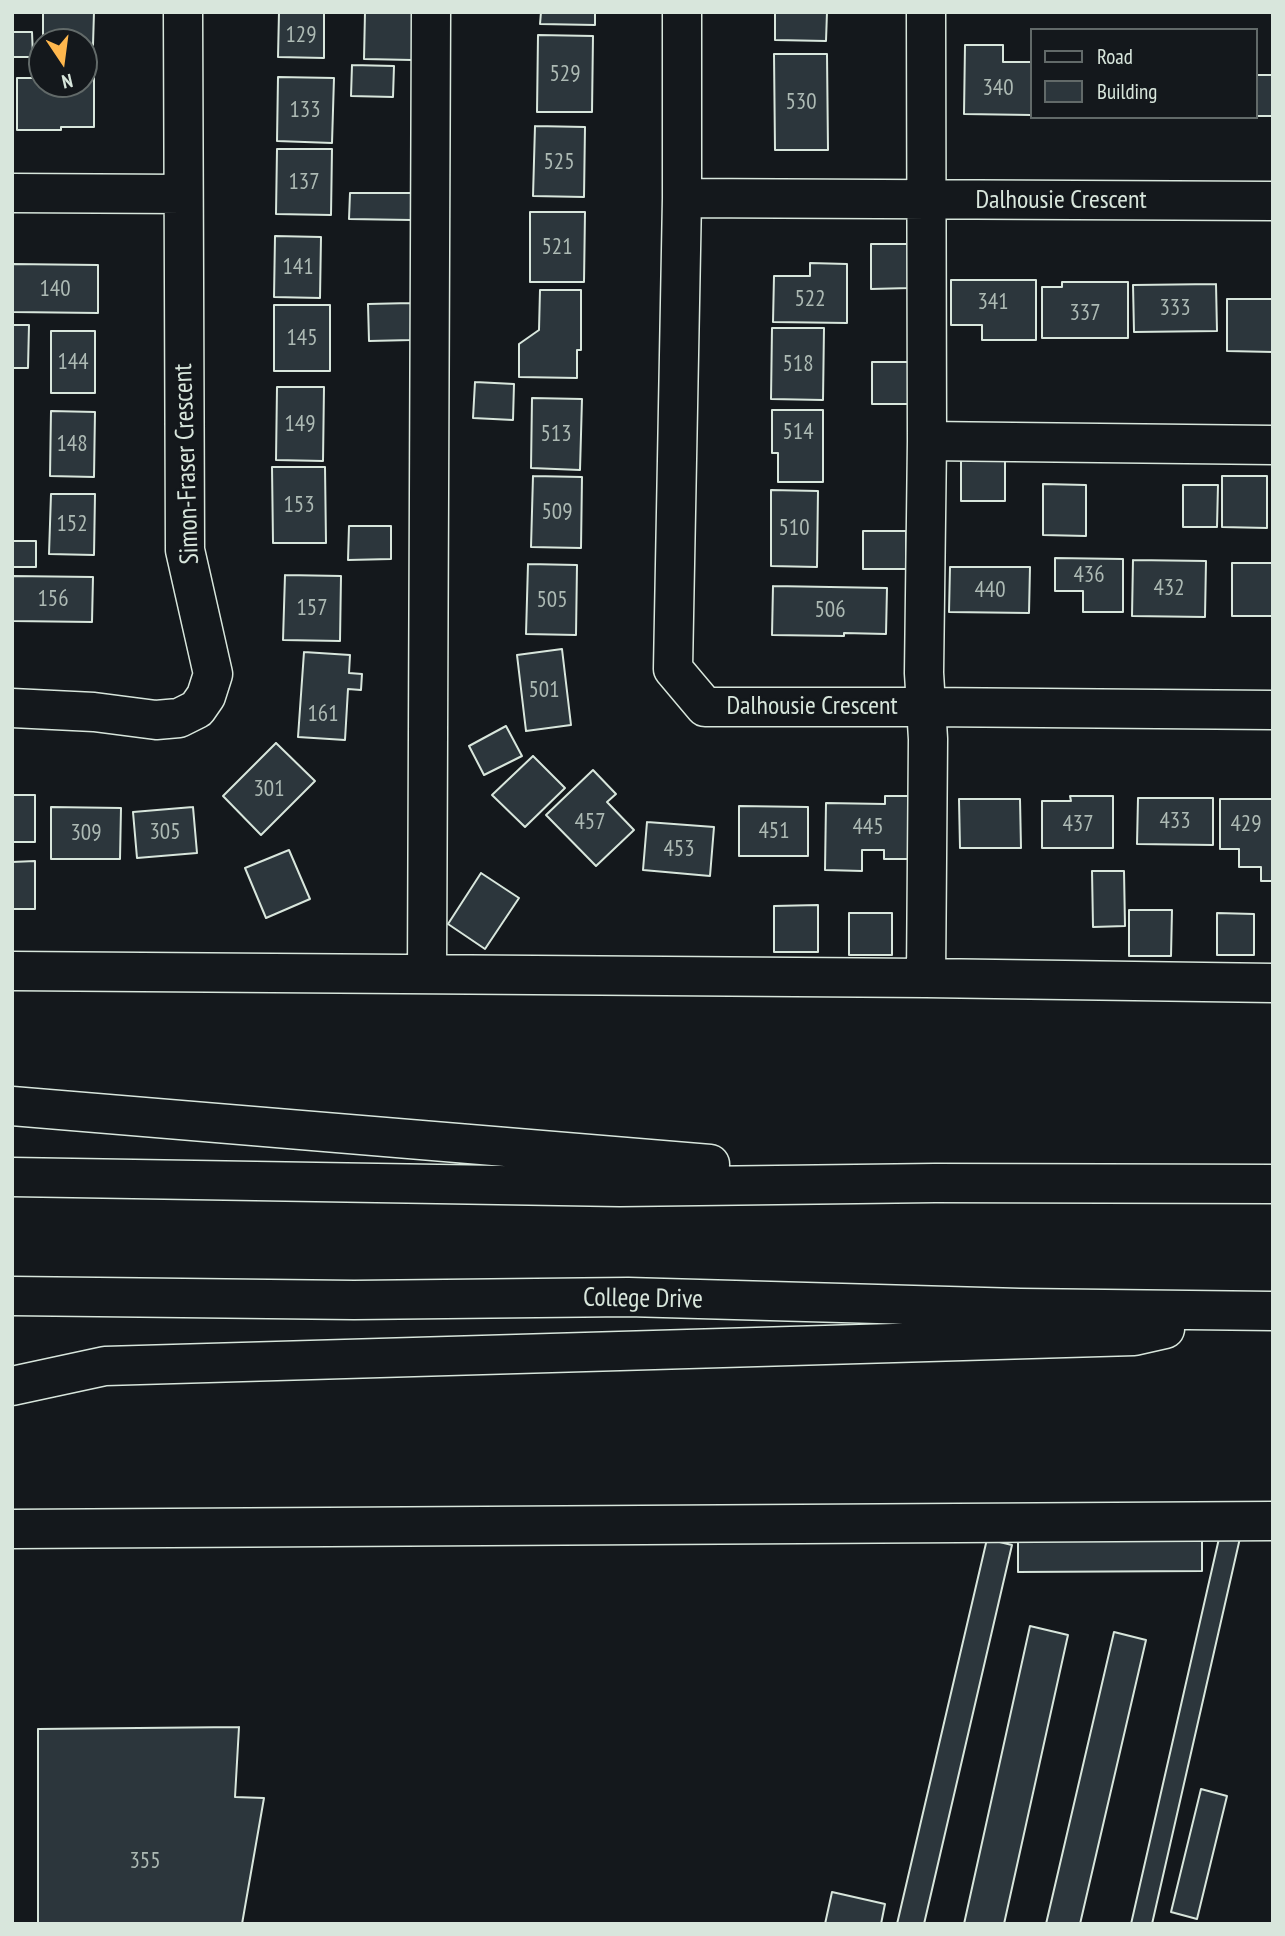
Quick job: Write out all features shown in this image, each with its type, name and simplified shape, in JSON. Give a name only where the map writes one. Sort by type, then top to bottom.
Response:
[{"type":"main road","name":"Simon-Fraser Crescent","points":[[12,708],[94,712],[156,720],[179,718],[197,709],[206,696],[214,674],[185,550],[183,12]]},
{"type":"main road","points":[[427,974],[431,12]]},
{"type":"main road","name":"Dalhousie Crescent","points":[[682,12],[682,198],[673,668],[705,708],[1273,710]]},
{"type":"main road","points":[[926,12],[926,978]]},
{"type":"main road","points":[[12,193],[183,194]]},
{"type":"main road","name":"Dalhousie Crescent","points":[[682,198],[1273,201]]},
{"type":"main road","points":[[927,441],[1273,445]]},
{"type":"main road","points":[[12,971],[1273,983]]},
{"type":"main road","points":[[12,1107],[935,1183]]},
{"type":"main road","points":[[12,1177],[620,1187],[935,1183],[1273,1184]]},
{"type":"main road","name":"College Drive","points":[[12,1296],[354,1300],[628,1297],[1020,1308],[1260,1311]]},
{"type":"main road","points":[[12,1386],[105,1366],[1134,1336],[1260,1311]]},
{"type":"main road","points":[[12,1529],[1273,1521]]},
{"type":"building","points":[[43,12],[94,12],[94,28],[43,28]]},
{"type":"building","points":[[279,12],[324,12],[324,58],[278,57]]},
{"type":"building","points":[[365,12],[413,12],[412,60],[364,59]]},
{"type":"building","points":[[541,12],[595,12],[595,25],[540,24]]},
{"type":"building","points":[[775,12],[827,12],[826,41],[775,40]]},
{"type":"building","points":[[12,32],[28,32],[28,57],[12,57]]},
{"type":"building","points":[[538,35],[593,36],[592,112],[537,112]]},
{"type":"building","points":[[965,45],[1003,45],[1003,62],[1030,62],[1030,115],[964,114]]},
{"type":"building","points":[[774,54],[827,54],[828,150],[775,150]]},
{"type":"building","points":[[352,65],[394,66],[393,97],[351,96]]},
{"type":"building","points":[[1257,75],[1273,75],[1273,116],[1257,116]]},
{"type":"building","points":[[278,77],[334,78],[332,143],[277,141]]},
{"type":"building","points":[[17,78],[28,78],[28,98],[94,98],[94,127],[17,130]]},
{"type":"building","points":[[535,126],[585,127],[584,197],[533,196]]},
{"type":"building","points":[[277,149],[332,149],[331,215],[276,214]]},
{"type":"building","points":[[350,193],[411,193],[411,220],[349,219]]},
{"type":"building","points":[[530,212],[585,212],[584,282],[530,282]]},
{"type":"building","points":[[275,236],[321,237],[320,298],[274,297]]},
{"type":"building","points":[[871,244],[910,244],[910,288],[871,289]]},
{"type":"building","points":[[810,263],[847,264],[847,323],[773,322],[774,276],[810,276]]},
{"type":"building","points":[[12,264],[98,265],[98,313],[12,312]]},
{"type":"building","points":[[951,280],[1036,280],[1036,340],[982,340],[982,325],[951,325]]},
{"type":"building","points":[[1062,282],[1128,282],[1128,338],[1042,338],[1042,287],[1062,287]]},
{"type":"building","points":[[1216,284],[1217,331],[1134,332],[1133,285]]},
{"type":"building","points":[[540,290],[581,290],[581,350],[577,350],[577,378],[519,377],[519,344],[539,330]]},
{"type":"building","points":[[1227,299],[1273,299],[1273,352],[1227,351]]},
{"type":"building","points":[[411,303],[412,340],[369,341],[368,304]]},
{"type":"building","points":[[274,305],[330,305],[330,371],[274,371]]},
{"type":"building","points":[[12,325],[29,325],[28,368],[12,368]]},
{"type":"building","points":[[772,328],[824,328],[823,400],[771,399]]},
{"type":"building","points":[[51,331],[95,331],[95,393],[51,393]]},
{"type":"building","points":[[872,362],[911,362],[911,404],[872,404]]},
{"type":"building","points":[[475,382],[514,384],[513,420],[473,418]]},
{"type":"building","points":[[277,387],[324,387],[323,461],[276,460]]},
{"type":"building","points":[[532,398],[582,399],[580,470],[531,468]]},
{"type":"building","points":[[772,410],[823,410],[823,482],[778,482],[778,453],[772,453]]},
{"type":"building","points":[[51,411],[95,412],[94,477],[50,476]]},
{"type":"building","points":[[1005,458],[1005,501],[961,501],[961,459]]},
{"type":"building","points":[[272,467],[325,467],[326,543],[273,543]]},
{"type":"building","points":[[533,476],[582,477],[581,548],[531,547]]},
{"type":"building","points":[[1222,476],[1267,476],[1267,528],[1222,527]]},
{"type":"building","points":[[1043,484],[1086,485],[1086,536],[1043,535]]},
{"type":"building","points":[[1183,485],[1218,485],[1217,527],[1183,527]]},
{"type":"building","points":[[771,490],[818,491],[817,567],[771,566]]},
{"type":"building","points":[[51,494],[95,494],[94,555],[49,554]]},
{"type":"building","points":[[349,526],[391,526],[391,559],[348,560]]},
{"type":"building","points":[[863,531],[906,531],[906,569],[863,569]]},
{"type":"building","points":[[12,541],[36,541],[36,567],[12,567]]},
{"type":"building","points":[[1055,558],[1123,559],[1123,612],[1083,612],[1083,591],[1055,591]]},
{"type":"building","points":[[1133,560],[1206,561],[1205,617],[1132,616]]},
{"type":"building","points":[[1232,563],[1273,563],[1273,616],[1232,616]]},
{"type":"building","points":[[528,564],[577,565],[576,635],[526,634]]},
{"type":"building","points":[[950,567],[1030,567],[1029,613],[949,612]]},
{"type":"building","points":[[285,575],[341,576],[340,641],[283,640]]},
{"type":"building","points":[[12,576],[93,577],[92,622],[12,621]]},
{"type":"building","points":[[773,586],[887,588],[886,634],[772,635]]},
{"type":"building","points":[[562,649],[571,725],[526,731],[517,655]]},
{"type":"building","points":[[304,652],[350,655],[349,673],[362,674],[361,690],[348,689],[345,740],[298,737]]},
{"type":"building","points":[[506,726],[522,756],[484,775],[469,746]]},
{"type":"building","points":[[276,743],[315,781],[261,835],[223,796]]},
{"type":"building","points":[[533,756],[565,788],[525,827],[492,795]]},
{"type":"building","points":[[593,770],[616,794],[607,802],[634,830],[596,866],[546,815]]},
{"type":"building","points":[[12,795],[35,795],[35,842],[12,842]]},
{"type":"building","points":[[885,796],[911,796],[910,859],[884,859],[884,850],[862,850],[862,871],[825,870],[826,803],[885,804]]},
{"type":"building","points":[[1070,796],[1113,796],[1113,848],[1042,848],[1042,801],[1071,801]]},
{"type":"building","points":[[1138,798],[1213,798],[1213,845],[1137,844]]},
{"type":"building","points":[[959,799],[1020,799],[1021,848],[960,848]]},
{"type":"building","points":[[1220,799],[1273,799],[1273,881],[1261,881],[1261,867],[1239,867],[1239,849],[1220,849]]},
{"type":"building","points":[[739,806],[808,807],[808,856],[739,856]]},
{"type":"building","points":[[51,807],[121,808],[120,859],[51,859]]},
{"type":"building","points":[[193,807],[197,853],[137,858],[133,812]]},
{"type":"building","points":[[647,822],[714,827],[710,876],[643,870]]},
{"type":"building","points":[[289,850],[310,899],[266,918],[245,868]]},
{"type":"building","points":[[35,861],[35,909],[12,909],[12,862]]},
{"type":"building","points":[[1092,871],[1124,871],[1125,926],[1093,927]]},
{"type":"building","points":[[481,873],[519,898],[485,949],[448,924]]},
{"type":"building","points":[[818,905],[818,952],[774,952],[774,906]]},
{"type":"building","points":[[1129,910],[1172,910],[1171,956],[1129,956]]},
{"type":"building","points":[[849,913],[892,913],[892,955],[849,955]]},
{"type":"building","points":[[1217,913],[1254,914],[1254,955],[1217,955]]},
{"type":"building","points":[[1220,1534],[1240,1538],[1152,1924],[1131,1924]]},
{"type":"building","points":[[1202,1536],[1202,1571],[1018,1572],[1018,1537]]},
{"type":"building","points":[[987,1539],[1012,1545],[924,1924],[897,1924]]},
{"type":"building","points":[[1030,1626],[1068,1635],[1004,1924],[964,1924]]},
{"type":"building","points":[[1114,1632],[1146,1640],[1080,1924],[1046,1924]]},
{"type":"building","points":[[239,1727],[235,1797],[264,1798],[242,1924],[38,1924],[38,1729]]},
{"type":"building","points":[[1201,1789],[1227,1796],[1197,1919],[1171,1912]]},
{"type":"building","points":[[832,1892],[885,1904],[881,1924],[825,1924]]}]
